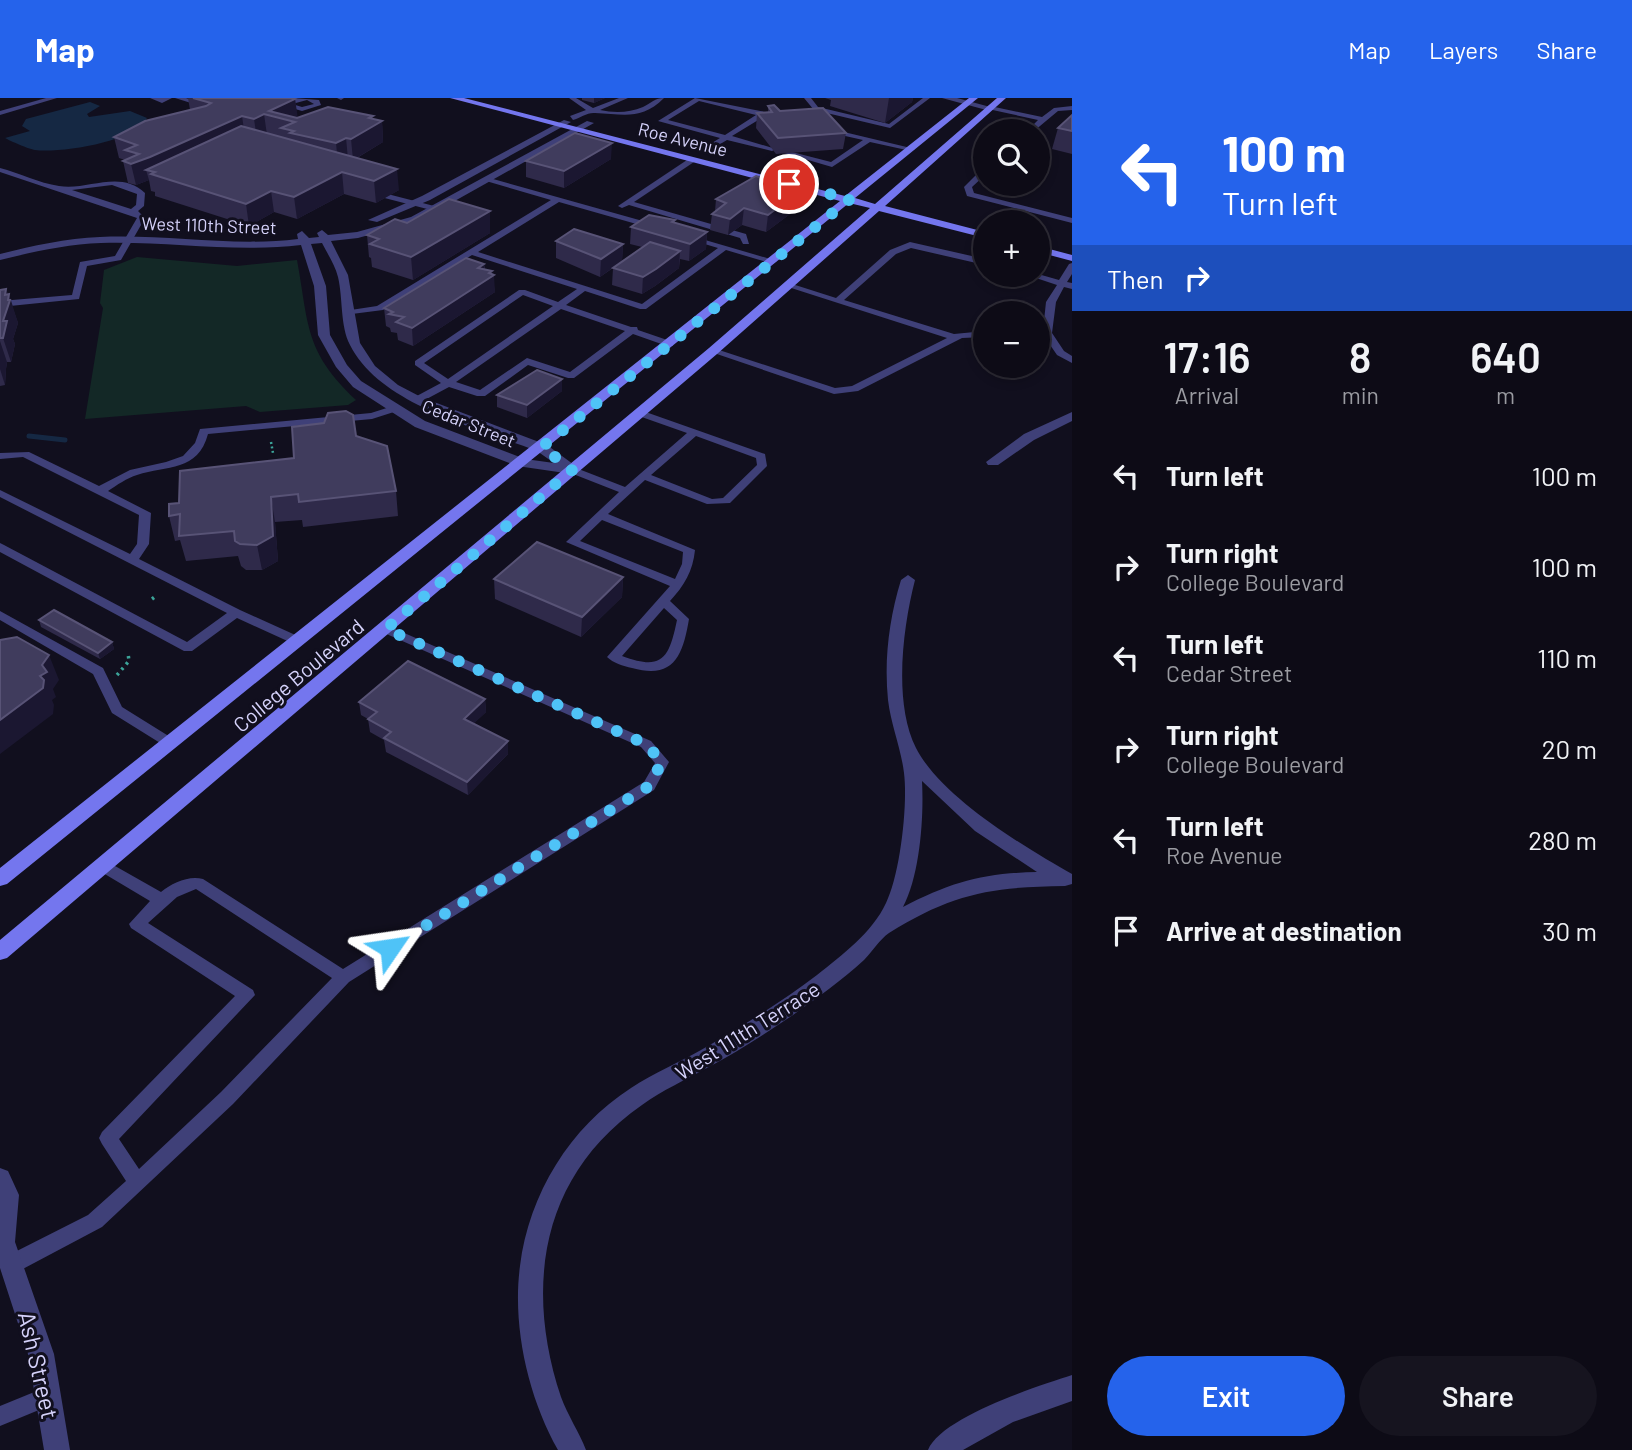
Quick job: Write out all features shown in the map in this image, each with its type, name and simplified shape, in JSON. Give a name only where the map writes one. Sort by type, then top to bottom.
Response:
[{"type":"main road","name":"Roe Avenue","points":[[454,98],[693,160],[855,195]]},
{"type":"main road","name":"Roe Avenue","points":[[494,98],[740,160],[973,231]]},
{"type":"main road","name":"College Boulevard","points":[[0,879],[542,447],[971,100]]},
{"type":"main road","name":"College Boulevard","points":[[0,952],[713,351],[996,103]]},
{"type":"main road","points":[[661,151],[705,151]]},
{"type":"main road","points":[[693,160],[740,160]]},
{"type":"main road","name":"Roe Avenue","points":[[884,203],[973,222]]},
{"type":"main road","points":[[1050,241],[1072,247]]},
{"type":"main road","points":[[1050,252],[1072,258]]},
{"type":"street","points":[[946,98],[996,103]]},
{"type":"street","name":"West 110th Street","points":[[324,236],[416,203],[573,118]]},
{"type":"street","name":"West 110th Street","points":[[0,246],[74,232],[134,235],[212,246],[304,239],[387,228],[435,209],[590,123]]},
{"type":"street","points":[[470,174],[489,179]]},
{"type":"street","name":"West 110th Street","points":[[0,257],[76,242],[134,235]]},
{"type":"street","name":"Cedar Street","points":[[324,236],[343,275],[347,313],[354,343],[363,360],[394,388],[416,400],[542,447],[572,470]]},
{"type":"street","name":"Cedar Street","points":[[304,239],[320,286],[324,335],[331,350],[358,384],[420,424],[522,463],[572,470]]},
{"type":"street","name":"Cedar Street","points":[[393,409],[416,400]]},
{"type":"street","points":[[993,462],[1030,437],[1072,416]]},
{"type":"street","name":"West 111th Terrace","points":[[573,1450],[544,1387],[536,1350],[529,1287],[535,1235],[551,1191],[576,1151],[631,1100],[741,1038],[803,998],[884,927],[898,900],[910,843],[913,775],[899,715],[897,675],[898,611],[908,580]]},
{"type":"street","points":[[908,750],[954,807],[1007,845],[1068,880]]},
{"type":"street","points":[[884,927],[949,892],[1005,880],[1068,880]]},
{"type":"street","name":"Ash Street","points":[[0,1179],[7,1195],[5,1249],[41,1354],[57,1450]]},
{"type":"street","points":[[941,1450],[956,1438],[1014,1406],[1072,1388]]},
{"type":"lane","points":[[0,113],[54,98]]},
{"type":"lane","points":[[153,98],[162,101],[169,98]]},
{"type":"lane","points":[[178,98],[213,107]]},
{"type":"lane","points":[[279,98],[291,101],[321,99]]},
{"type":"lane","points":[[573,118],[589,109],[613,104],[625,98]]},
{"type":"lane","points":[[575,99],[589,109],[606,113],[639,112],[661,98]]},
{"type":"lane","points":[[807,98],[816,109],[890,126],[927,98]]},
{"type":"lane","points":[[772,149],[710,133],[689,133],[661,126],[662,121],[698,99],[774,117]]},
{"type":"lane","points":[[996,103],[1043,119],[1056,109],[1072,108]]},
{"type":"lane","points":[[590,123],[606,113]]},
{"type":"lane","points":[[705,151],[730,138],[762,114]]},
{"type":"lane","points":[[828,130],[911,149]]},
{"type":"lane","points":[[730,138],[750,133]]},
{"type":"lane","points":[[730,138],[762,136]]},
{"type":"lane","points":[[788,153],[832,165],[869,139]]},
{"type":"lane","points":[[609,214],[693,160]]},
{"type":"lane","points":[[0,170],[132,212],[141,218],[134,235],[118,258],[83,264],[76,297],[0,304]]},
{"type":"lane","points":[[489,179],[660,229]]},
{"type":"lane","points":[[61,190],[117,184],[141,193],[141,206],[132,212]]},
{"type":"lane","points":[[363,189],[435,209]]},
{"type":"lane","points":[[978,196],[1072,221]]},
{"type":"lane","points":[[347,313],[380,308],[558,199]]},
{"type":"lane","points":[[627,202],[751,237],[735,250]]},
{"type":"lane","points":[[686,236],[773,261]]},
{"type":"lane","points":[[837,301],[893,253],[910,245],[973,259]]},
{"type":"lane","points":[[471,252],[643,307],[724,247]]},
{"type":"lane","points":[[1050,305],[1060,283],[1072,266]]},
{"type":"lane","points":[[1050,280],[1072,286]]},
{"type":"lane","points":[[789,286],[954,337]]},
{"type":"lane","points":[[416,400],[449,383],[584,288]]},
{"type":"lane","points":[[634,329],[571,376],[527,361],[481,394],[449,383],[418,363],[522,292],[634,329],[670,344]]},
{"type":"lane","points":[[713,351],[834,391],[854,390],[954,337],[973,335]]},
{"type":"lane","points":[[1050,342],[1060,353],[1072,360]]},
{"type":"lane","points":[[100,491],[129,474],[172,466],[187,459],[202,444],[204,432],[372,416],[393,409]]},
{"type":"lane","points":[[640,413],[761,456],[762,466],[726,501],[711,502],[643,476]]},
{"type":"lane","points":[[678,585],[572,542],[694,432]]},
{"type":"lane","points":[[0,456],[25,454],[145,513],[143,544],[132,560]]},
{"type":"lane","points":[[572,470],[626,491]]},
{"type":"lane","points":[[0,493],[236,613],[298,641]]},
{"type":"lane","points":[[600,515],[689,550],[688,564],[678,585],[665,603],[614,657],[650,670],[667,665],[679,647],[682,619],[665,603]]},
{"type":"lane","points":[[0,547],[188,648],[236,613]]},
{"type":"lane","points":[[0,615],[98,671],[117,710],[170,743]]},
{"type":"lane","points":[[5,1249],[94,1221],[227,1098],[343,977],[649,786],[662,762],[646,744],[386,629]]},
{"type":"lane","points":[[103,866],[160,899]]},
{"type":"lane","points":[[137,1183],[108,1138],[247,995],[138,925],[160,899],[180,885],[198,883],[343,977]]},
{"type":"lane","points":[[0,1416],[49,1396]]},
{"type":"path","points":[[271,442],[273,453]]},
{"type":"path","points":[[117,676],[129,661],[128,653]]},
{"type":"green space","points":[[137,257],[237,266],[297,260],[307,320],[318,351],[339,383],[356,400],[348,405],[260,412],[246,406],[85,419],[103,308],[100,303],[104,270]]},
{"type":"water","points":[[90,102],[100,106],[87,114],[89,117],[130,111],[147,118],[127,134],[78,148],[35,150],[5,138],[30,131],[22,126],[26,119]]},
{"type":"building","points":[[193,98],[292,98],[295,99],[269,111],[297,118],[328,107],[373,116],[369,118],[382,121],[351,139],[346,138],[336,143],[290,133],[294,131],[281,128],[295,122],[264,114],[254,119],[242,116],[150,157],[131,164],[123,161],[139,154],[125,150],[137,145],[114,137],[145,121],[211,103]]},
{"type":"building","points":[[774,105],[780,111],[823,108],[846,133],[778,138],[757,113],[772,112],[768,106]]},
{"type":"building","points":[[1072,115],[1072,131],[1058,128]]},
{"type":"building","points":[[241,126],[397,169],[374,181],[342,172],[294,197],[271,191],[246,204],[151,174],[155,172],[146,170]]},
{"type":"building","points":[[575,133],[612,143],[564,171],[526,161]]},
{"type":"building","points":[[756,176],[800,191],[768,215],[744,208],[730,219],[712,214],[726,203],[716,199]]},
{"type":"building","points":[[449,199],[490,211],[411,257],[370,244],[379,239],[367,235],[395,219],[407,223]]},
{"type":"building","points":[[649,215],[675,220],[672,222],[707,232],[690,244],[631,227]]},
{"type":"building","points":[[574,229],[623,244],[601,259],[556,241]]},
{"type":"building","points":[[650,242],[680,251],[643,277],[613,268]]},
{"type":"building","points":[[466,258],[484,264],[478,268],[492,271],[489,273],[494,275],[412,328],[396,322],[404,317],[389,314],[393,312],[384,308]]},
{"type":"building","points":[[6,289],[5,295],[9,294],[10,300],[3,321],[7,321],[3,338],[0,338],[0,290]]},
{"type":"building","points":[[537,370],[562,379],[527,405],[497,395]]},
{"type":"building","points":[[346,411],[353,415],[356,436],[387,446],[396,491],[299,502],[298,494],[271,497],[273,536],[257,545],[235,541],[234,531],[179,536],[180,514],[169,516],[169,504],[179,503],[180,471],[294,458],[292,427],[324,423],[328,413]]},
{"type":"building","points":[[537,542],[623,577],[582,617],[494,579]]},
{"type":"building","points":[[54,610],[112,642],[98,653],[39,620]]},
{"type":"building","points":[[17,637],[49,655],[42,665],[47,672],[40,676],[44,680],[43,688],[0,720],[0,640]]},
{"type":"building","points":[[408,661],[485,699],[464,719],[508,741],[467,782],[384,738],[391,732],[368,719],[377,712],[359,702]]},
{"type":"waterway","points":[[29,436],[65,440]]},
{"type":"route","points":[[390,948],[649,786],[662,762],[646,744],[386,629],[572,470],[542,447],[850,199],[789,184]]}]
